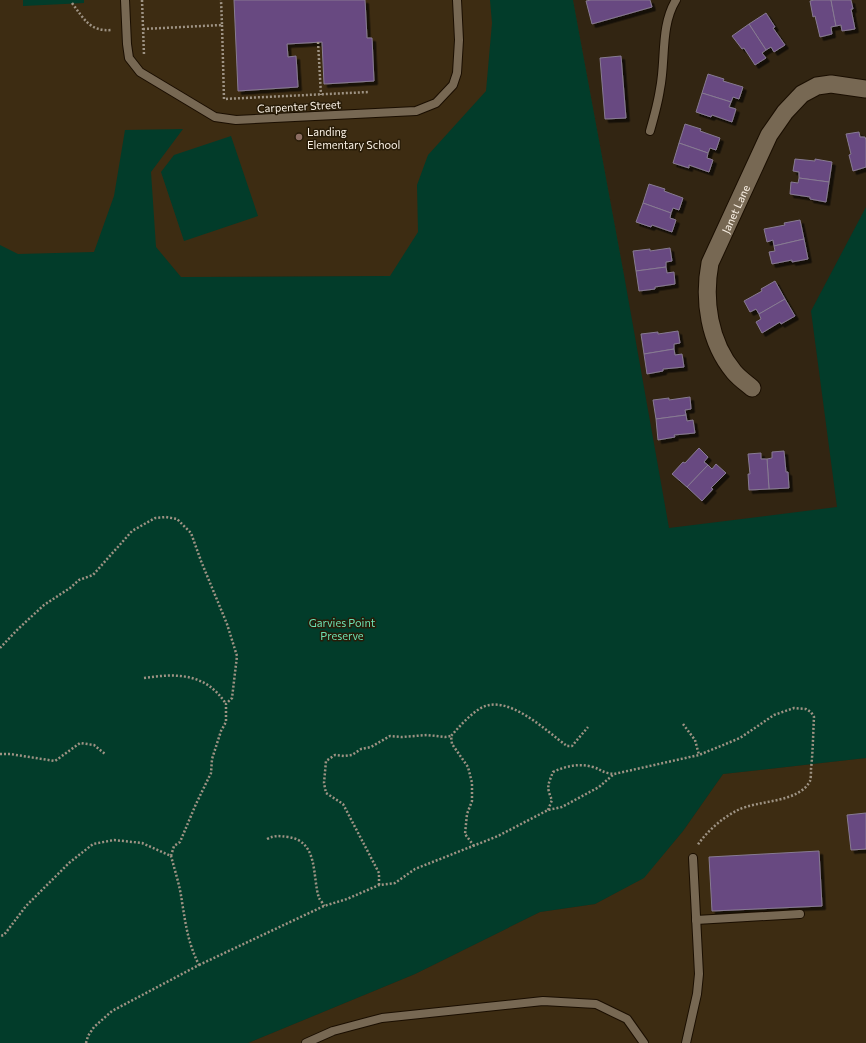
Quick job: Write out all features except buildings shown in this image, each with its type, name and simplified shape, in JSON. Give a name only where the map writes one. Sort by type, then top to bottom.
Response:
[{"type":"street","name":"Janet Lane","points":[[752,388],[734,372],[721,353],[710,324],[707,299],[710,263],[770,135],[785,112],[802,94],[817,86],[831,84],[866,88]]},
{"type":"lane","name":"Carpenter Street","points":[[124,0],[126,44],[129,58],[140,72],[215,117],[236,120],[416,111],[436,103],[453,85],[457,73],[459,40],[457,0]]},
{"type":"lane","points":[[650,131],[661,88],[665,36],[671,8],[676,0]]},
{"type":"lane","points":[[686,1043],[697,994],[699,974],[693,858]]},
{"type":"lane","points":[[696,920],[800,914]]},
{"type":"lane","points":[[306,1043],[333,1031],[382,1018],[543,1001],[596,1004],[627,1020],[644,1043]]},
{"type":"path","points":[[142,0],[144,56]]},
{"type":"path","points":[[221,0],[224,99],[369,92]]},
{"type":"path","points":[[72,3],[85,21],[95,29],[105,31],[112,30]]},
{"type":"path","points":[[143,29],[222,24]]},
{"type":"path","points":[[318,42],[321,95]]},
{"type":"path","points":[[0,648],[44,605],[70,588],[79,580],[93,575],[132,531],[155,518],[166,517],[177,519],[191,533],[237,656],[232,698],[226,704]]},
{"type":"path","points":[[144,678],[166,675],[183,676],[204,683],[220,694],[226,704],[226,722],[221,731],[212,759],[211,773],[180,842],[174,846],[171,856],[182,901],[187,933],[192,951],[199,965]]},
{"type":"path","points":[[474,846],[465,834],[467,814],[472,801],[472,783],[468,767],[452,744],[452,736],[465,720],[482,708],[495,704],[510,707],[531,719],[567,746],[572,746],[588,727]]},
{"type":"path","points":[[548,810],[552,800],[548,791],[553,772],[566,766],[576,765],[593,767],[604,773],[614,774],[700,755],[740,738],[774,716],[794,708],[806,709],[811,712],[814,716],[810,780],[802,792],[738,810],[705,834],[697,847],[693,858]]},
{"type":"path","points":[[683,724],[695,740],[700,755]]},
{"type":"path","points":[[379,885],[379,873],[343,804],[326,793],[324,783],[326,761],[335,755],[344,756],[361,749],[371,747],[390,736],[452,736]]},
{"type":"path","points":[[0,754],[10,754],[55,761],[80,744],[94,744],[105,754]]},
{"type":"path","points":[[86,1043],[88,1036],[94,1027],[112,1011],[199,965],[324,906],[347,899],[379,885],[395,883],[415,869],[498,836],[548,810],[562,807],[599,787],[614,774]]},
{"type":"path","points":[[267,839],[275,835],[294,838],[304,845],[310,854],[315,869],[319,898],[324,906]]},
{"type":"path","points":[[0,936],[4,935],[26,906],[69,863],[93,844],[114,840],[142,844],[171,856]]},
{"type":"shaded area","name":"Landing Elementary School","points":[[0,0],[573,0],[624,275],[0,278]]},
{"type":"shaded area","points":[[866,758],[866,1043],[248,1043],[415,974],[540,912],[595,904],[643,878],[683,831],[723,774]]},
{"type":"green space","points":[[23,0],[84,0],[84,3],[23,6]]},
{"type":"green space","name":"Garvies Point Preserve","points":[[490,0],[573,0],[669,528],[837,507],[811,311],[866,207],[866,758],[723,774],[683,831],[644,878],[595,904],[540,912],[415,974],[248,1043],[0,1043],[0,245],[18,254],[94,252],[114,196],[125,130],[183,129],[151,172],[156,247],[181,277],[390,276],[418,232],[417,185],[428,155],[486,91],[492,23]]},
{"type":"green space","points":[[231,136],[258,216],[184,241],[161,172],[174,155]]},
{"type":"place","name":"Landing Elementary School","points":[[299,137]]}]
